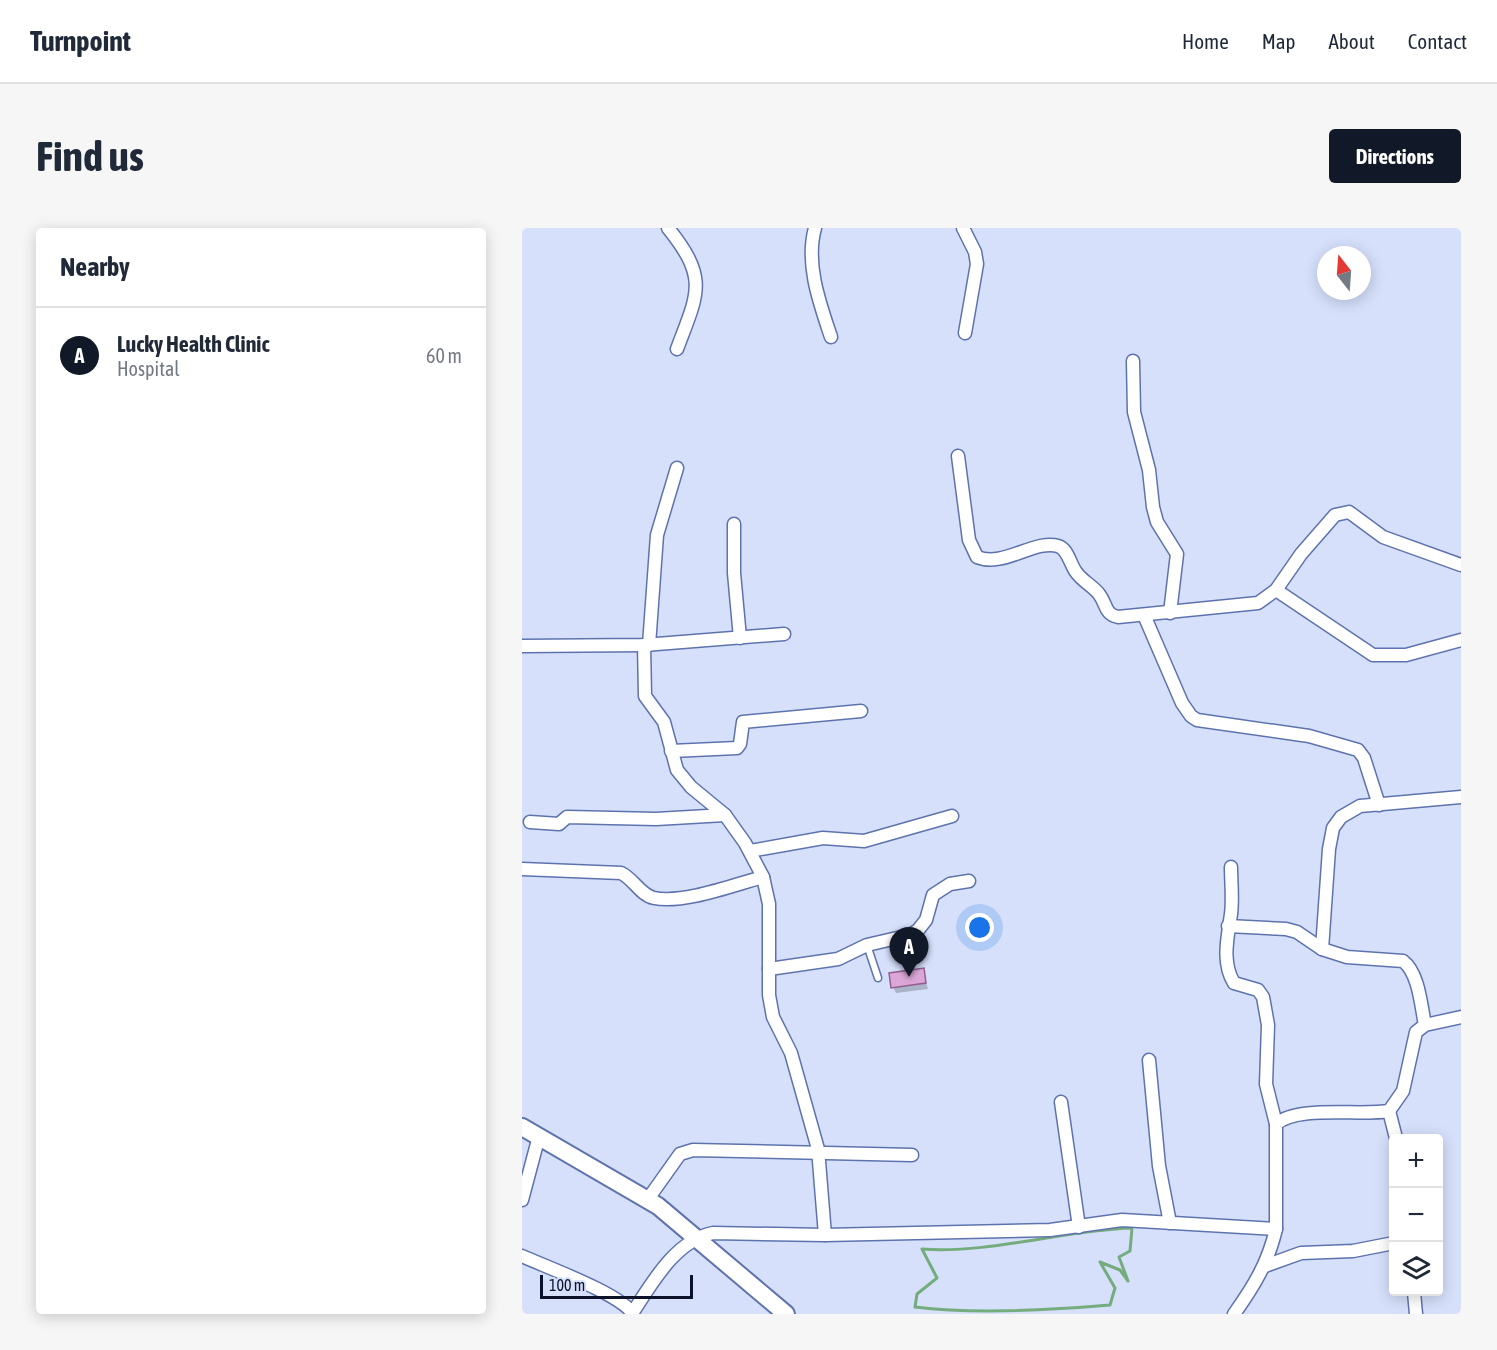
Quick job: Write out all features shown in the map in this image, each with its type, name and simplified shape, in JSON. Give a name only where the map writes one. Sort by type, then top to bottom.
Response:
[{"type":"main road","points":[[522,1126],[648,1199],[697,1236],[786,1314]]},
{"type":"street","points":[[668,228],[696,270],[695,300],[677,349]]},
{"type":"street","points":[[815,228],[814,278],[831,337]]},
{"type":"street","points":[[963,228],[975,252],[977,264],[965,333]]},
{"type":"street","points":[[1133,361],[1134,411],[1149,470],[1153,507],[1157,522],[1177,554],[1170,613]]},
{"type":"street","points":[[958,456],[969,540],[977,557],[983,560],[999,559],[1048,545],[1060,546],[1065,550],[1075,571],[1098,592],[1111,616],[1170,613],[1258,603],[1276,590],[1301,554],[1335,515],[1341,512],[1355,515],[1383,537],[1461,565]]},
{"type":"street","points":[[677,468],[659,525],[655,547],[645,696],[664,722],[677,770],[725,815],[750,851],[763,877],[769,904],[769,995],[773,1017],[791,1053],[818,1154],[825,1234]]},
{"type":"street","points":[[734,524],[734,573],[740,638]]},
{"type":"street","points":[[1276,590],[1373,655],[1406,655],[1461,640]]},
{"type":"street","points":[[1144,615],[1182,703],[1191,716],[1197,720],[1309,736],[1358,750],[1364,758],[1379,805]]},
{"type":"street","points":[[522,646],[647,645],[784,634]]},
{"type":"street","points":[[671,751],[737,748],[740,744],[741,724],[746,722],[861,711]]},
{"type":"street","points":[[1322,949],[1333,828],[1347,812],[1360,806],[1461,797]]},
{"type":"street","points":[[530,822],[559,824],[567,817],[656,819],[725,815]]},
{"type":"street","points":[[750,851],[824,838],[864,841],[952,816]]},
{"type":"street","points":[[1231,867],[1232,905],[1226,949],[1231,979],[1238,986],[1258,990],[1263,998],[1268,1025],[1266,1084],[1276,1124],[1276,1229],[1258,1282],[1234,1314]]},
{"type":"street","points":[[522,869],[621,873],[630,877],[642,892],[652,898],[677,898],[763,877]]},
{"type":"street","points":[[769,969],[838,959],[867,945],[910,935],[918,930],[926,920],[933,895],[950,884],[969,881]]},
{"type":"street","points":[[1228,926],[1286,929],[1297,932],[1322,949],[1347,957],[1392,958],[1409,965],[1425,1025]]},
{"type":"street","points":[[1276,1124],[1283,1118],[1300,1114],[1373,1114],[1389,1111],[1403,1090],[1416,1032],[1425,1025],[1461,1017]]},
{"type":"street","points":[[1149,1060],[1159,1166],[1170,1223]]},
{"type":"street","points":[[1061,1102],[1079,1227]]},
{"type":"street","points":[[1389,1111],[1395,1134]]},
{"type":"street","points":[[522,1200],[539,1136]]},
{"type":"street","points":[[648,1199],[672,1162],[686,1151],[912,1155]]},
{"type":"street","points":[[522,1256],[609,1295],[625,1304],[633,1313],[654,1281],[697,1236],[734,1232],[825,1234],[1050,1230],[1122,1220],[1276,1229]]},
{"type":"street","points":[[1265,1266],[1301,1253],[1353,1251],[1389,1244]]},
{"type":"street","points":[[1414,1296],[1416,1314]]},
{"type":"lane","points":[[867,945],[878,978]]},
{"type":"building","points":[[924,968],[926,983],[891,988],[889,973]]},
{"type":"waterway","points":[[1132,1228],[1130,1251],[1119,1257],[1128,1281],[1120,1270],[1100,1262],[1115,1288],[1110,1305],[1012,1310],[915,1307],[917,1294],[937,1278],[922,1249],[974,1248],[1132,1228]]},
{"type":"place","name":"Lucky Health Clinic","points":[[909,977]]}]
